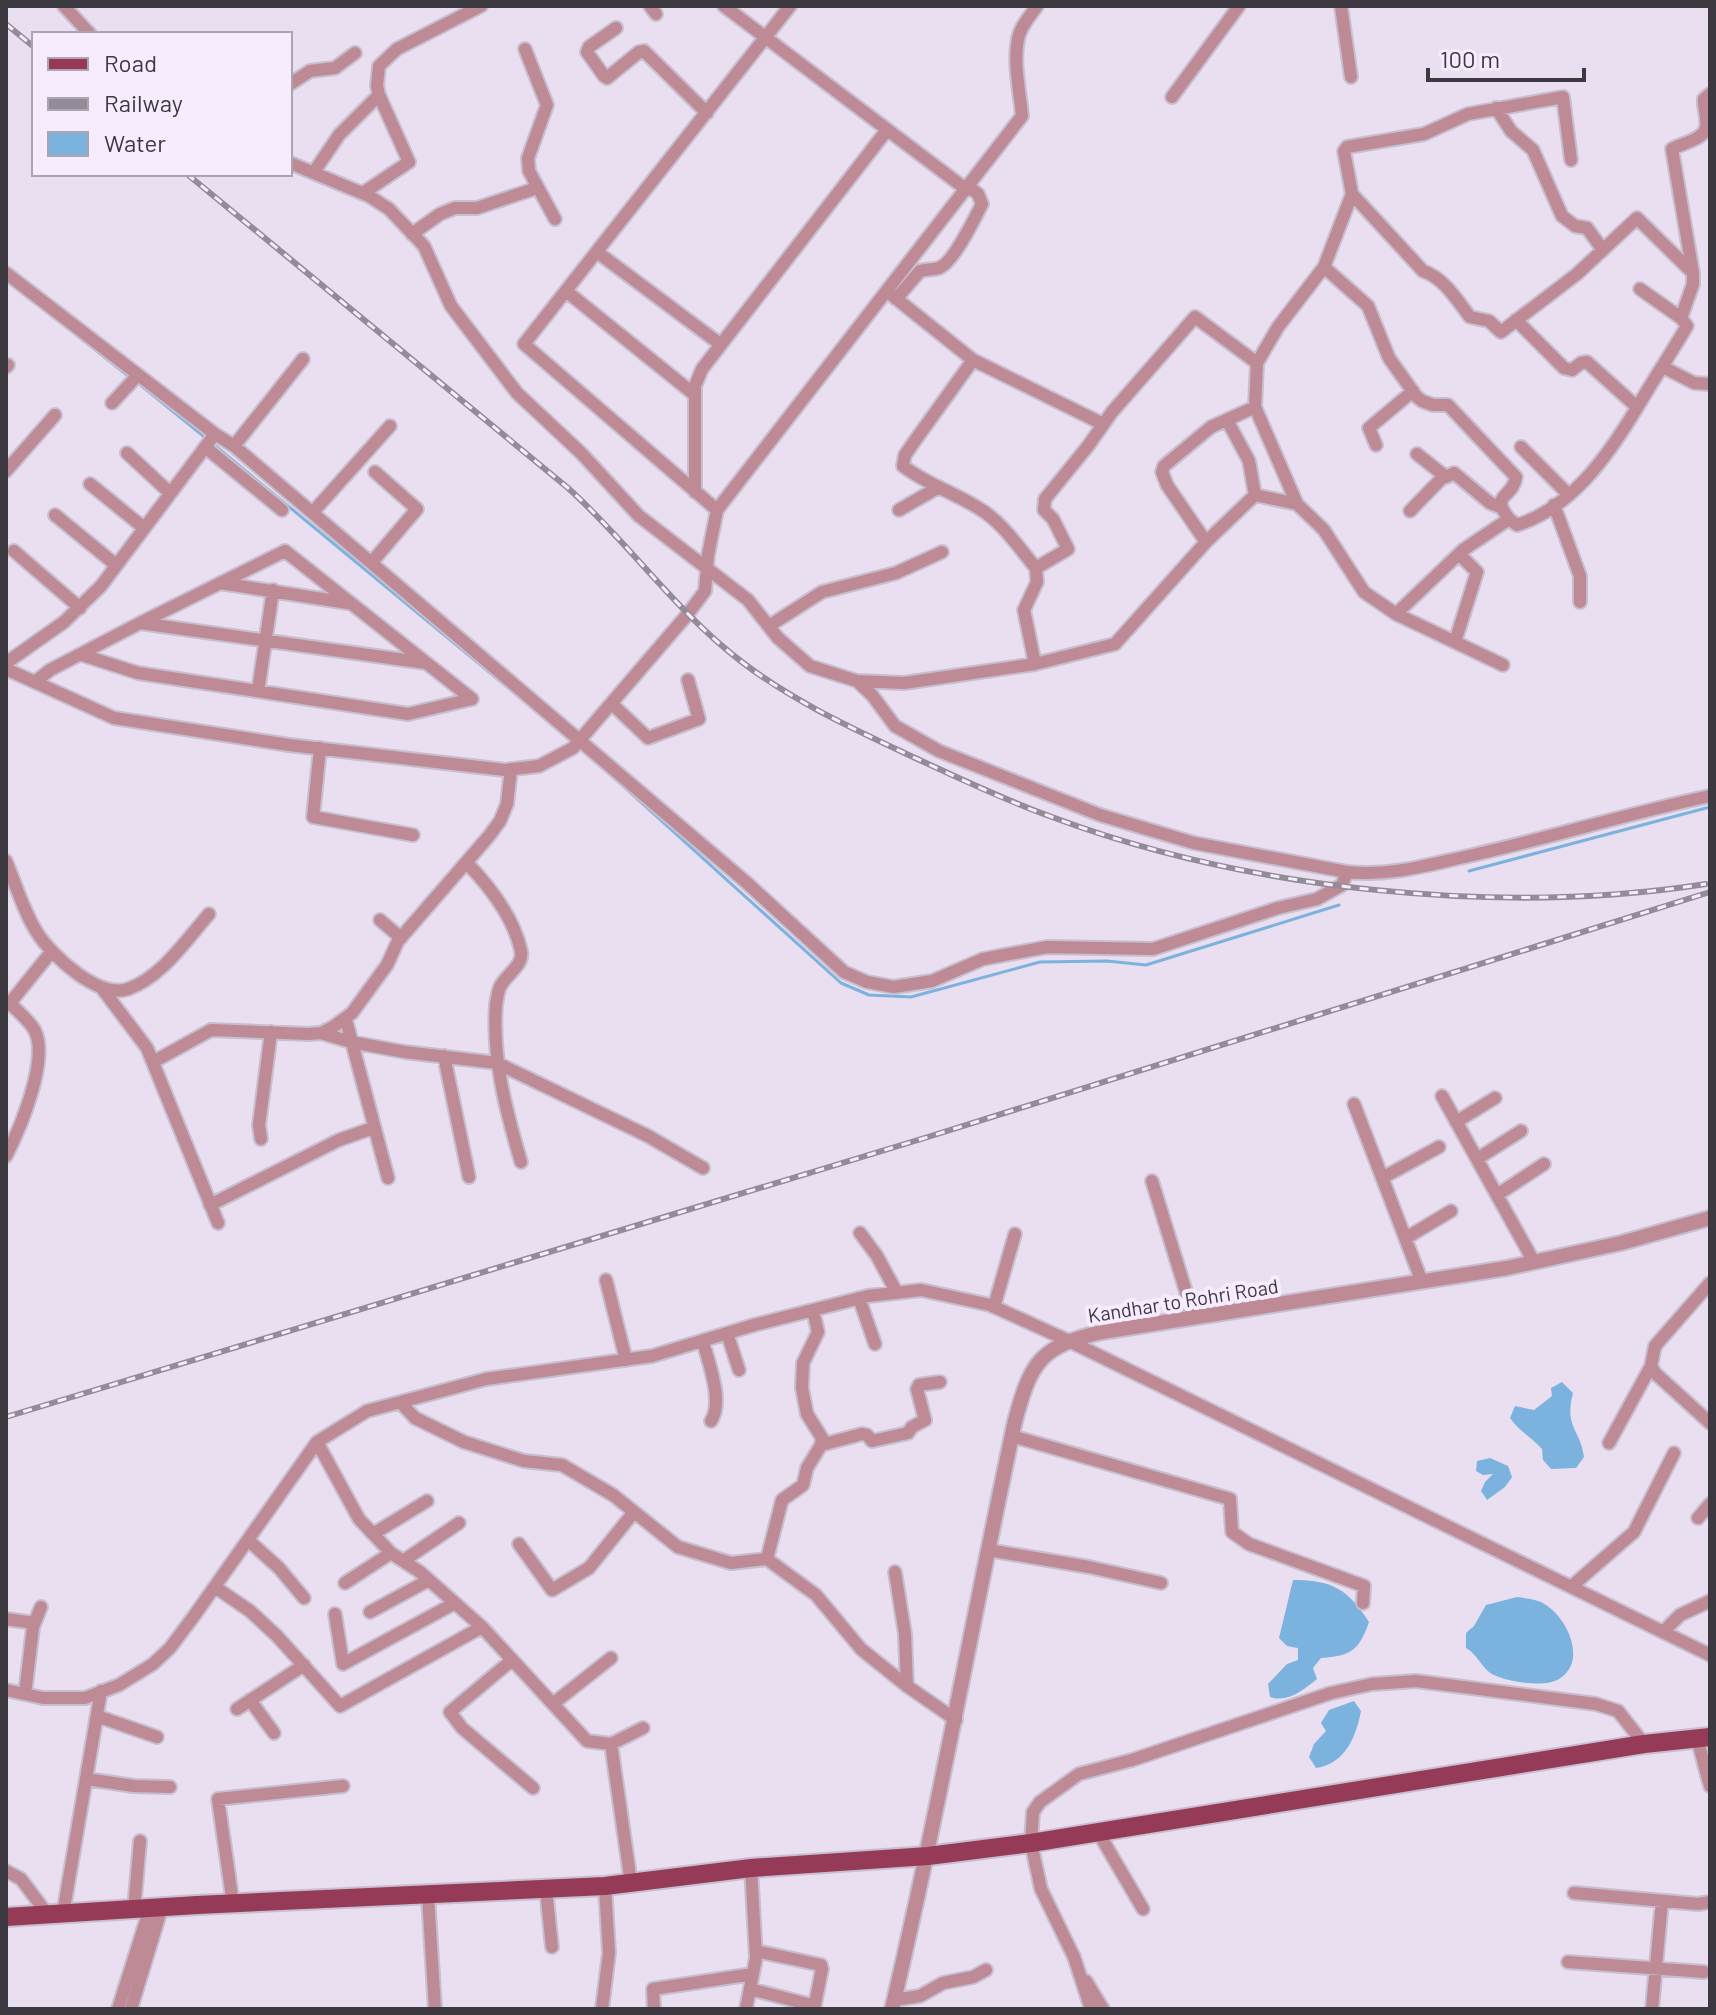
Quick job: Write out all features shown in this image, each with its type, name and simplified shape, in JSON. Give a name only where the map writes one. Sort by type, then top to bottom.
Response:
[{"type":"main road","points":[[6,1917],[546,1890],[751,1868],[928,1856],[1031,1843],[1644,1744],[1704,1737]]},
{"type":"street","points":[[64,6],[88,32]]},
{"type":"street","points":[[363,193],[409,162],[379,95],[377,71],[383,61],[397,49],[481,6]]},
{"type":"street","points":[[724,6],[887,130],[978,194],[982,204],[945,265],[920,271],[892,295]]},
{"type":"street","points":[[717,510],[524,344],[790,6]]},
{"type":"street","points":[[210,440],[80,608],[6,666],[114,718],[320,748],[511,769],[539,766],[577,744],[705,591],[717,510],[892,295],[1022,116],[1018,39],[1037,6]]},
{"type":"street","points":[[1172,97],[1239,6]]},
{"type":"street","points":[[1341,6],[1351,77]]},
{"type":"street","points":[[616,28],[589,47],[587,52],[604,76],[607,78],[644,51],[707,113]]},
{"type":"street","points":[[525,49],[547,105],[528,158],[529,171],[555,219]]},
{"type":"street","points":[[292,83],[310,71],[335,68],[355,53]]},
{"type":"street","points":[[1681,318],[1693,284],[1693,273],[1672,149],[1696,139],[1704,132],[1704,99],[1710,94]]},
{"type":"street","points":[[314,172],[339,135],[379,95]]},
{"type":"street","points":[[1503,665],[1396,614],[1364,592],[1324,530],[1297,504],[1255,407],[1257,363],[1278,327],[1324,267],[1352,194],[1344,151],[1347,147],[1424,134],[1468,114],[1563,97],[1571,160]]},
{"type":"street","points":[[1496,108],[1505,124],[1533,150],[1562,216],[1575,226],[1587,228],[1603,250]]},
{"type":"street","points":[[695,492],[695,386],[702,369],[887,130]]},
{"type":"street","points":[[292,164],[363,193],[389,209],[424,246],[451,306],[517,393],[581,453],[639,516],[748,600],[769,626],[810,666],[857,681],[904,683],[1035,664],[1115,644],[1206,542],[1255,495]]},
{"type":"street","points":[[412,234],[440,214],[455,208],[477,208],[537,188]]},
{"type":"street","points":[[1352,194],[1423,271],[1434,275],[1442,283],[1470,317],[1489,321],[1501,332],[1577,274],[1637,218],[1693,273]]},
{"type":"street","points":[[597,252],[720,344]]},
{"type":"street","points":[[1324,267],[1368,306],[1389,358],[1422,401],[1448,405],[1516,477],[1516,483],[1500,502],[1500,507]]},
{"type":"street","points":[[7,276],[210,440],[282,510]]},
{"type":"street","points":[[1410,511],[1444,476],[1454,473],[1490,503],[1500,507],[1517,525],[1554,505],[1582,484],[1621,436],[1687,326],[1681,318],[1640,289]]},
{"type":"street","points":[[566,291],[695,395]]},
{"type":"street","points":[[892,295],[973,360],[1103,424]]},
{"type":"street","points":[[1036,568],[1068,549],[1043,504],[1103,424],[1195,317],[1257,363]]},
{"type":"street","points":[[1516,320],[1564,368],[1572,370],[1587,362],[1637,407]]},
{"type":"street","points":[[234,446],[303,359]]},
{"type":"street","points":[[973,360],[905,455],[903,466],[983,511],[1000,525],[1036,568],[1037,582],[1024,610],[1035,664]]},
{"type":"street","points":[[1663,367],[1694,383],[1710,384]]},
{"type":"street","points":[[112,403],[135,378]]},
{"type":"street","points":[[1376,445],[1369,428],[1413,391]]},
{"type":"street","points":[[1206,542],[1167,485],[1162,472],[1164,466],[1211,427],[1255,407]]},
{"type":"street","points":[[6,471],[55,415]]},
{"type":"street","points":[[1227,420],[1247,458],[1255,495]]},
{"type":"street","points":[[313,512],[390,426]]},
{"type":"street","points":[[210,440],[234,446],[372,562],[577,744],[747,883],[844,972],[867,982],[894,987],[932,981],[983,959],[1047,947],[1153,949],[1278,908],[1317,899],[1342,885],[1347,872]]},
{"type":"street","points":[[1247,458],[1272,446]]},
{"type":"street","points":[[1521,447],[1568,494]]},
{"type":"street","points":[[127,453],[170,493]]},
{"type":"street","points":[[1417,454],[1444,476]]},
{"type":"street","points":[[372,562],[417,509],[375,472]]},
{"type":"street","points":[[90,484],[144,528]]},
{"type":"street","points":[[899,510],[939,487]]},
{"type":"street","points":[[1255,495],[1297,504]]},
{"type":"street","points":[[1554,505],[1580,576],[1580,602]]},
{"type":"street","points":[[55,515],[116,565]]},
{"type":"street","points":[[1396,614],[1473,541],[1509,519]]},
{"type":"street","points":[[14,551],[80,608]]},
{"type":"street","points":[[35,682],[50,670],[285,551],[472,699],[408,714],[138,673],[82,655]]},
{"type":"street","points":[[769,626],[822,592],[896,573],[942,552]]},
{"type":"street","points":[[1455,642],[1477,572],[1459,554]]},
{"type":"street","points":[[220,583],[351,603]]},
{"type":"street","points":[[258,691],[273,590]]},
{"type":"street","points":[[140,623],[426,663]]},
{"type":"street","points":[[612,704],[648,738],[699,719],[688,680]]},
{"type":"street","points":[[857,681],[872,695],[895,726],[939,751],[1100,815],[1194,843],[1347,872],[1371,875],[1399,871],[1710,796]]},
{"type":"street","points":[[320,748],[313,817],[413,835]]},
{"type":"street","points":[[321,1033],[346,1020],[387,965],[401,938],[500,821],[509,798],[511,769]]},
{"type":"street","points":[[6,861],[37,932],[52,951],[101,987],[122,990],[155,974],[209,914]]},
{"type":"street","points":[[467,863],[495,896],[508,918],[521,954],[521,961],[499,988],[496,1004],[497,1063],[521,1162]]},
{"type":"street","points":[[380,920],[401,938]]},
{"type":"street","points":[[6,1156],[32,1098],[38,1055],[37,1035],[8,1004],[52,951]]},
{"type":"street","points":[[101,987],[147,1048],[218,1223]]},
{"type":"street","points":[[346,1020],[388,1178]]},
{"type":"street","points":[[153,1062],[211,1030],[321,1033],[351,1042],[497,1063],[648,1136],[703,1168]]},
{"type":"street","points":[[261,1139],[259,1125],[271,1032]]},
{"type":"street","points":[[444,1056],[469,1177]]},
{"type":"street","points":[[1442,1096],[1534,1262]]},
{"type":"street","points":[[1456,1122],[1495,1098]]},
{"type":"street","points":[[1354,1104],[1422,1282]]},
{"type":"street","points":[[210,1205],[339,1140],[373,1128]]},
{"type":"street","points":[[1477,1159],[1521,1131]]},
{"type":"street","points":[[1382,1178],[1439,1147]]},
{"type":"street","points":[[1497,1195],[1544,1164]]},
{"type":"street","points":[[1152,1181],[1194,1318]]},
{"type":"street","points":[[1406,1238],[1451,1211]]},
{"type":"street","name":"Kandhar to Rohri Road","points":[[893,2004],[928,1856],[956,1720],[963,1668],[1012,1436],[1025,1383],[1043,1357],[1067,1340],[1534,1262],[1621,1243],[1710,1218]]},
{"type":"street","points":[[860,1233],[897,1293]]},
{"type":"street","points":[[994,1307],[1015,1234]]},
{"type":"street","points":[[606,1280],[626,1360]]},
{"type":"street","points":[[1609,1443],[1651,1366],[1655,1346],[1710,1283]]},
{"type":"street","points":[[6,1690],[43,1698],[85,1698],[119,1685],[153,1664],[170,1648],[317,1442],[367,1411],[486,1379],[652,1356],[859,1298],[921,1290],[994,1307],[1067,1340],[1710,1655]]},
{"type":"street","points":[[859,1298],[875,1344]]},
{"type":"street","points":[[767,1559],[782,1500],[803,1485],[807,1468],[821,1445],[822,1438],[807,1414],[802,1388],[803,1363],[818,1332],[813,1310]]},
{"type":"street","points":[[727,1333],[739,1370]]},
{"type":"street","points":[[703,1341],[714,1392],[715,1415],[711,1421]]},
{"type":"street","points":[[1651,1366],[1710,1423]]},
{"type":"street","points":[[821,1445],[862,1434],[872,1441],[908,1433],[925,1420],[917,1389],[919,1385],[940,1382]]},
{"type":"street","points":[[400,1402],[415,1418],[464,1442],[524,1461],[562,1465],[613,1495],[678,1547],[731,1563],[767,1559],[816,1595],[861,1649],[956,1720]]},
{"type":"street","points":[[1012,1436],[1230,1499],[1232,1532],[1249,1544],[1364,1586],[1363,1603]]},
{"type":"street","points":[[317,1442],[359,1519],[391,1553],[429,1580],[482,1627],[587,1741],[611,1744],[643,1728]]},
{"type":"street","points":[[1572,1586],[1634,1532],[1674,1453]]},
{"type":"street","points":[[373,1534],[427,1501]]},
{"type":"street","points":[[1698,1518],[1710,1504]]},
{"type":"street","points":[[519,1544],[552,1590],[589,1568],[634,1512]]},
{"type":"street","points":[[403,1561],[459,1523]]},
{"type":"street","points":[[248,1540],[279,1568],[304,1598]]},
{"type":"street","points":[[988,1550],[1161,1583]]},
{"type":"street","points":[[345,1583],[391,1553]]},
{"type":"street","points":[[895,1572],[905,1634],[907,1686]]},
{"type":"street","points":[[370,1612],[429,1580]]},
{"type":"street","points":[[215,1587],[250,1611],[340,1706],[482,1627]]},
{"type":"street","points":[[1664,1631],[1680,1615],[1710,1601]]},
{"type":"street","points":[[335,1614],[343,1664],[455,1603]]},
{"type":"street","points":[[25,1694],[34,1623],[41,1607]]},
{"type":"street","points":[[6,1619],[34,1623]]},
{"type":"street","points":[[554,1703],[611,1658]]},
{"type":"street","points":[[512,1660],[450,1712],[462,1728],[533,1788]]},
{"type":"street","points":[[237,1709],[304,1665]]},
{"type":"street","points":[[1091,2009],[1079,1972],[1041,1889],[1031,1843],[1033,1812],[1040,1802],[1079,1774],[1132,1760],[1331,1693],[1372,1684],[1416,1681],[1596,1704],[1618,1711],[1644,1744]]},
{"type":"street","points":[[56,1914],[86,1779],[101,1691]]},
{"type":"street","points":[[250,1700],[274,1733]]},
{"type":"street","points":[[97,1716],[157,1737]]},
{"type":"street","points":[[1704,1737],[1710,1786]]},
{"type":"street","points":[[611,1744],[631,1883]]},
{"type":"street","points":[[86,1779],[134,1786],[170,1787]]},
{"type":"street","points":[[233,1904],[218,1799],[343,1786]]},
{"type":"street","points":[[1098,1832],[1143,1909]]},
{"type":"street","points":[[131,2009],[149,1908],[140,1841]]},
{"type":"street","points":[[746,2009],[756,1951],[751,1868]]},
{"type":"street","points":[[6,1871],[21,1879],[56,1914]]},
{"type":"street","points":[[602,2009],[609,1953],[605,1886]]},
{"type":"street","points":[[546,1890],[552,1947]]},
{"type":"street","points":[[1574,1893],[1707,1905],[1710,1902]]},
{"type":"street","points":[[428,1896],[435,2009]]},
{"type":"street","points":[[1652,2009],[1662,1901]]},
{"type":"street","points":[[118,2009],[149,1908]]},
{"type":"street","points":[[750,1989],[814,2007],[822,1969],[818,1963],[756,1951]]},
{"type":"street","points":[[1568,1962],[1704,1972]]},
{"type":"street","points":[[893,2004],[920,1996],[943,1983],[973,1977],[986,1970]]},
{"type":"street","points":[[1079,1972],[1103,2009]]},
{"type":"street","points":[[654,2009],[653,1989],[753,1974]]},
{"type":"water","points":[[1562,1382],[1573,1393],[1571,1421],[1584,1457],[1576,1468],[1551,1469],[1543,1460],[1542,1449],[1510,1418],[1515,1406],[1534,1410],[1552,1396],[1551,1388]]},
{"type":"water","points":[[1490,1458],[1508,1466],[1512,1477],[1505,1487],[1487,1500],[1481,1491],[1493,1474],[1483,1475],[1476,1471],[1477,1461]]},
{"type":"water","points":[[1293,1580],[1318,1582],[1338,1589],[1354,1602],[1369,1622],[1353,1650],[1321,1658],[1313,1668],[1317,1679],[1295,1694],[1283,1698],[1270,1697],[1268,1684],[1287,1664],[1298,1660],[1298,1648],[1287,1646],[1279,1638]]},
{"type":"water","points":[[1517,1597],[1541,1602],[1550,1608],[1571,1638],[1572,1661],[1568,1671],[1553,1682],[1536,1683],[1499,1677],[1488,1671],[1466,1648],[1466,1633],[1474,1626],[1486,1605]]},
{"type":"water","points":[[1354,1701],[1361,1711],[1348,1748],[1335,1761],[1316,1768],[1309,1757],[1314,1744],[1326,1731],[1321,1723],[1329,1710]]},
{"type":"waterway","points":[[78,336],[132,379]]},
{"type":"waterway","points":[[138,383],[207,439]]},
{"type":"waterway","points":[[213,444],[546,719]]},
{"type":"waterway","points":[[603,768],[841,983],[869,995],[911,997],[1040,962],[1107,961],[1146,965],[1339,905]]},
{"type":"waterway","points":[[1469,871],[1710,807]]},
{"type":"railway","points":[[6,24],[32,45]]},
{"type":"railway","points":[[189,176],[568,488],[674,599],[742,662],[803,702],[913,757],[1034,810],[1128,842],[1207,863],[1290,879],[1375,890],[1460,896],[1544,897],[1627,893],[1706,884]]},
{"type":"railway","points":[[6,1417],[931,1136],[1710,892]]}]
